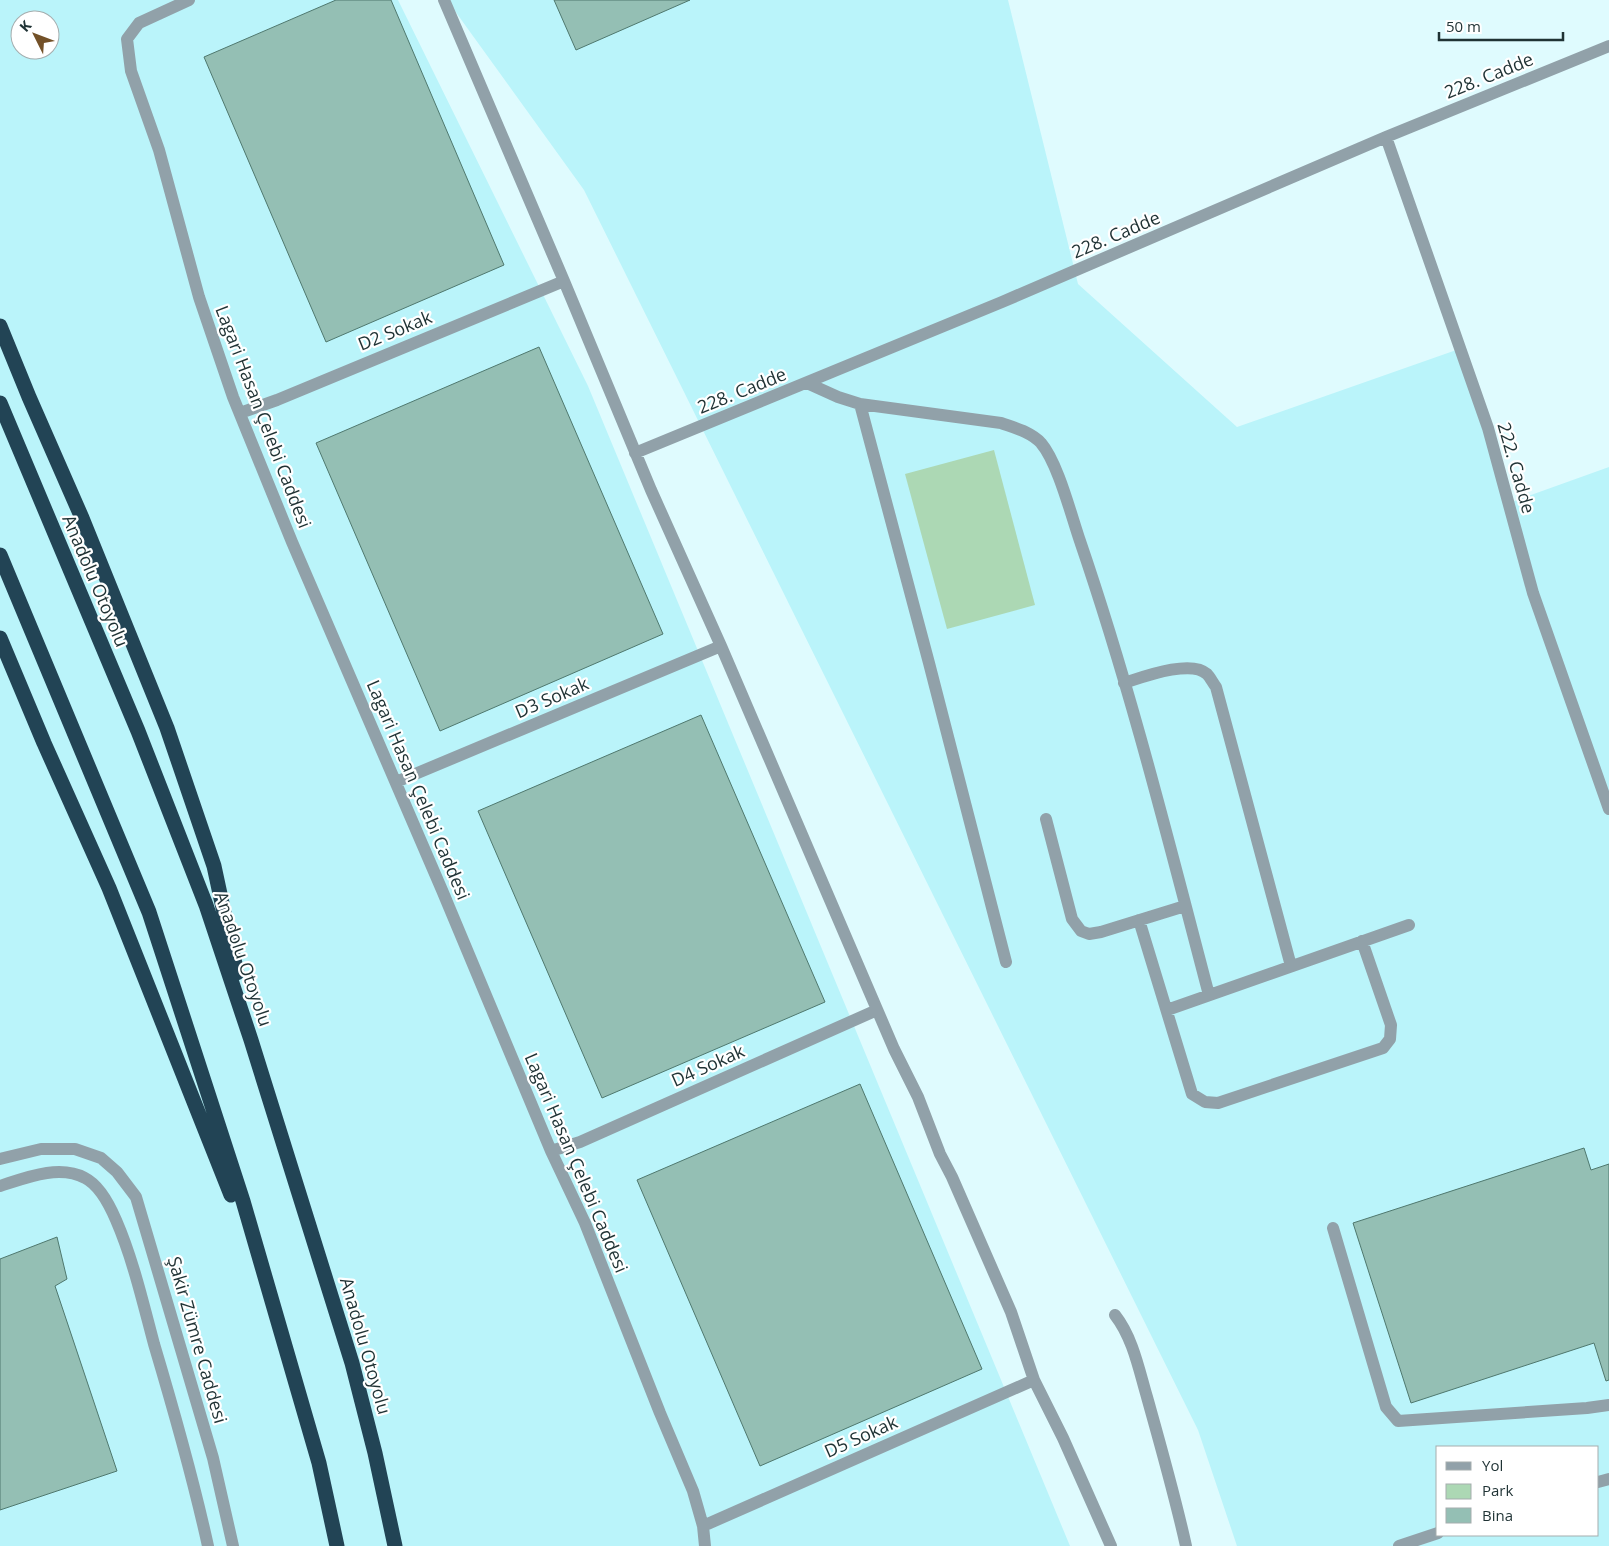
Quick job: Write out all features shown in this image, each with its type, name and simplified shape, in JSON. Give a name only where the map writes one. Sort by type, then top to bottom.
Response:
[{"type":"highway","points":[[0,326],[86,526],[168,728],[214,866],[251,1040]]},
{"type":"highway","name":"Anadolu Otoyolu","points":[[0,403],[138,731],[206,905],[251,1040],[352,1363],[395,1546]]},
{"type":"highway","points":[[0,555],[149,912],[243,1201],[270,1292],[319,1463],[337,1546]]},
{"type":"highway","points":[[0,638],[44,743],[109,888],[270,1292]]},
{"type":"street","name":"Lagari Hasan Çelebi Caddesi","points":[[189,0],[139,23],[127,39],[131,71],[159,150],[199,297],[222,366],[292,542],[442,890],[551,1151],[585,1223],[693,1491],[703,1526],[705,1546]]},
{"type":"street","points":[[444,0],[636,453],[722,646],[746,707],[894,1049],[918,1097],[940,1154],[952,1177],[1011,1312],[1034,1380],[1063,1438],[1111,1546]]},
{"type":"street","name":"228. Cadde","points":[[636,453],[1002,302],[1386,137],[1609,46]]},
{"type":"street","name":"222. Cadde","points":[[1386,137],[1488,428],[1534,593],[1609,809]]},
{"type":"street","name":"D2 Sokak","points":[[240,413],[277,400],[564,281]]},
{"type":"street","points":[[807,383],[838,397],[860,404],[1001,423],[1034,436],[1042,444],[1054,465],[1101,603],[1209,995]]},
{"type":"street","points":[[860,404],[1006,962]]},
{"type":"street","name":"D3 Sokak","points":[[396,782],[722,646]]},
{"type":"street","points":[[1124,682],[1172,669],[1191,668],[1206,673],[1216,687],[1291,966]]},
{"type":"street","points":[[1046,819],[1072,919],[1081,931],[1089,934],[1101,932],[1185,906]]},
{"type":"street","points":[[1139,920],[1192,1094],[1205,1102],[1218,1103],[1383,1048],[1390,1039],[1391,1025],[1362,941]]},
{"type":"street","points":[[1167,1010],[1410,925]]},
{"type":"street","name":"D4 Sokak","points":[[551,1151],[580,1142],[877,1010]]},
{"type":"street","name":"Şakir Zümre Caddesi","points":[[0,1158],[41,1149],[76,1149],[101,1158],[117,1172],[136,1197],[213,1458],[233,1546]]},
{"type":"street","points":[[0,1186],[40,1173],[60,1172],[86,1178],[106,1200],[129,1255],[194,1484],[208,1546]]},
{"type":"street","points":[[1333,1228],[1386,1407],[1398,1421],[1587,1408],[1609,1404]]},
{"type":"street","points":[[1115,1315],[1123,1325],[1134,1352],[1175,1494],[1186,1546]]},
{"type":"street","name":"D5 Sokak","points":[[703,1526],[1034,1380]]},
{"type":"street","points":[[1399,1546],[1436,1534]]},
{"type":"shaded area","points":[[0,0],[398,0],[588,386],[1070,1546],[0,1546]]},
{"type":"shaded area","points":[[447,0],[1008,0],[1078,284],[1237,427],[1462,348],[1506,504],[1609,467],[1609,1546],[1237,1546],[1198,1430],[584,190]]},
{"type":"green space","points":[[994,450],[1035,605],[947,629],[905,474]]},
{"type":"building","points":[[336,0],[391,0],[504,265],[326,342],[204,57]]},
{"type":"building","points":[[554,0],[690,0],[576,50]]},
{"type":"building","points":[[539,347],[663,634],[440,731],[316,443]]},
{"type":"building","points":[[701,715],[825,1002],[602,1098],[478,811]]},
{"type":"building","points":[[860,1084],[982,1369],[760,1466],[637,1180]]},
{"type":"building","points":[[1584,1148],[1591,1170],[1609,1164],[1609,1380],[1606,1381],[1594,1343],[1411,1403],[1353,1223]]},
{"type":"building","points":[[57,1237],[67,1279],[55,1286],[117,1471],[0,1510],[0,1259]]}]
